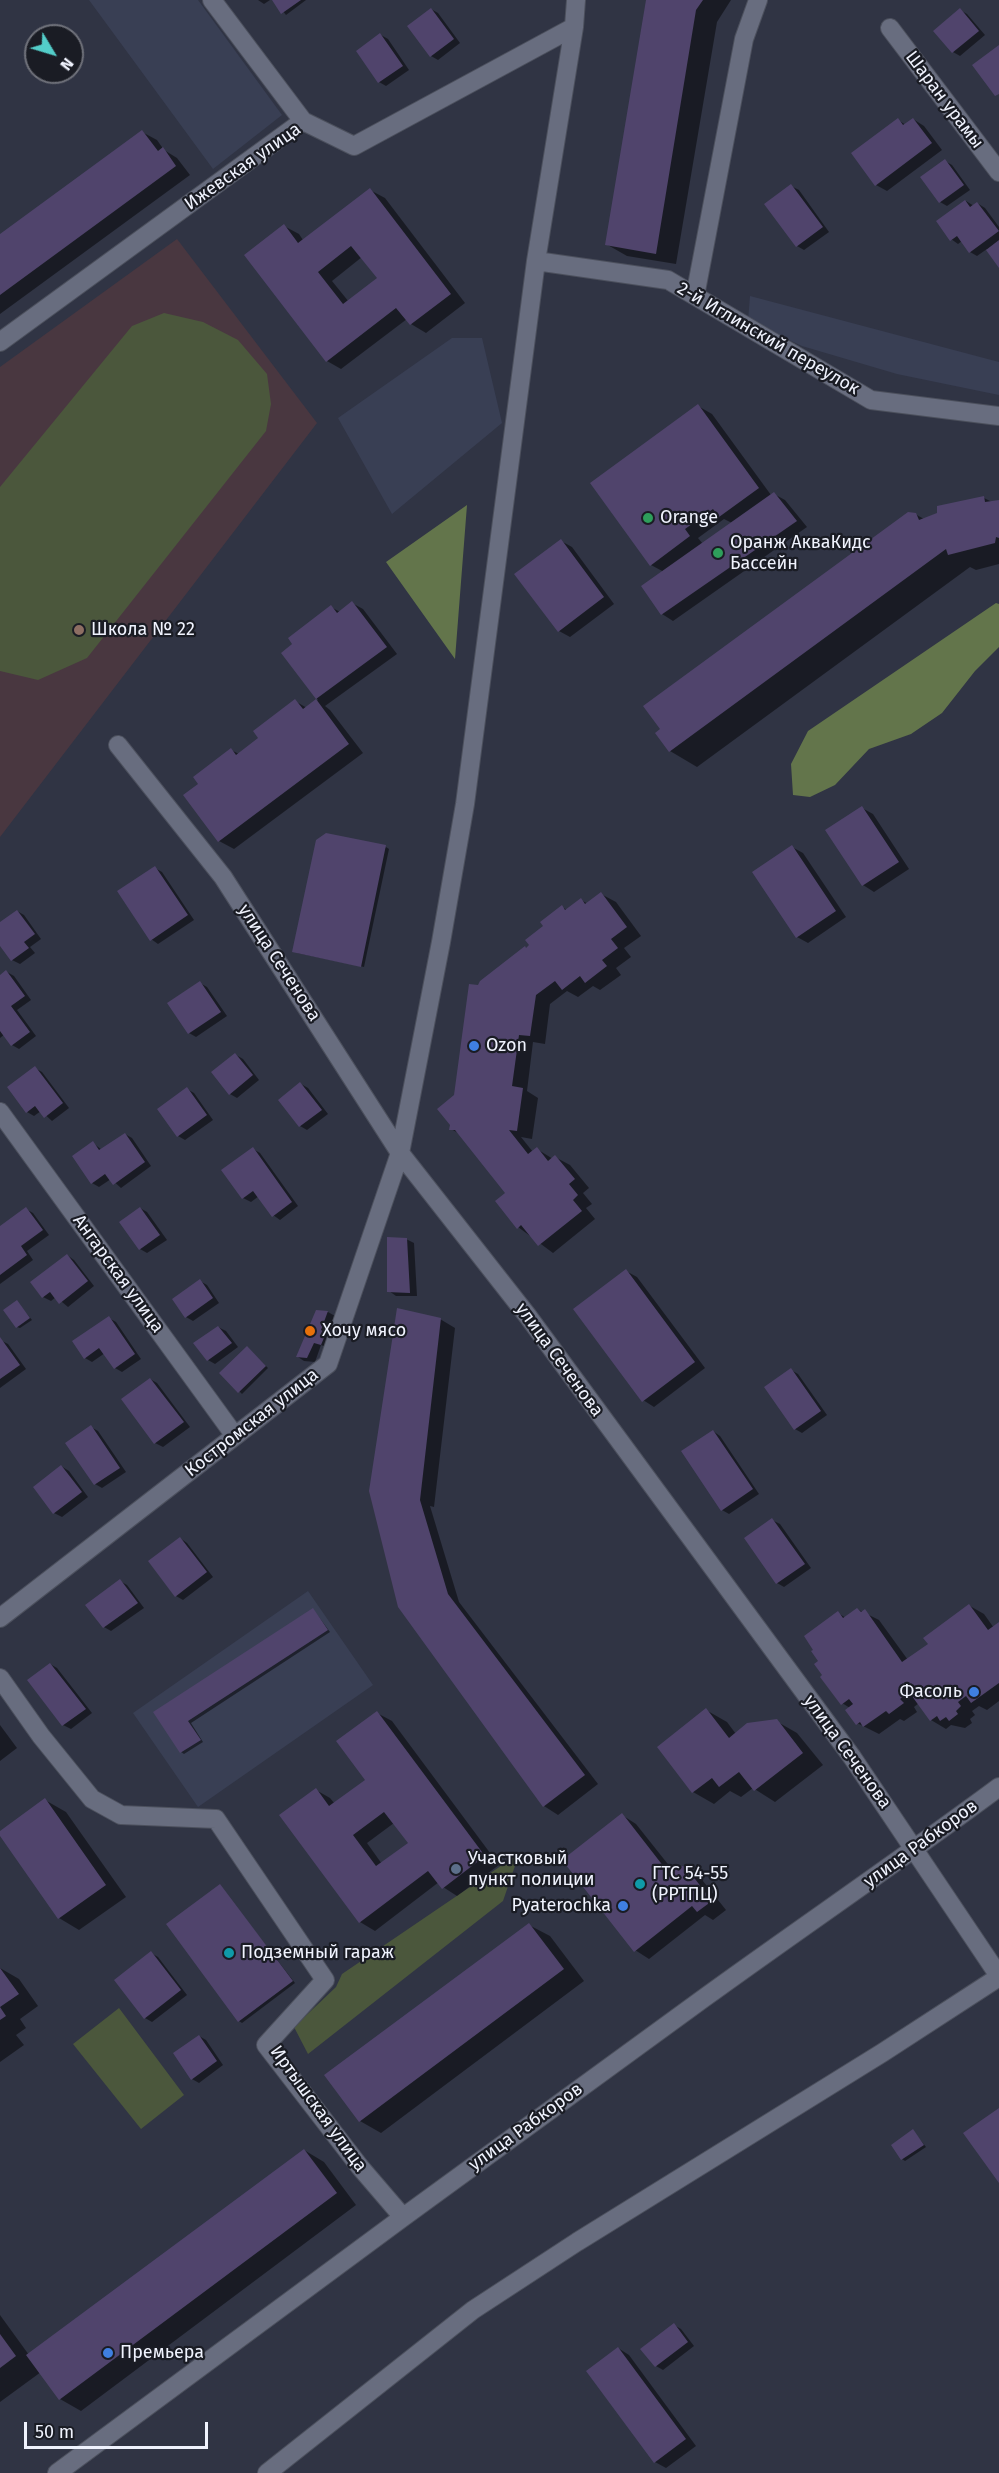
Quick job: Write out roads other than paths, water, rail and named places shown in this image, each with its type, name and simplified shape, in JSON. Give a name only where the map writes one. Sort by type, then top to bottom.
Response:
[{"type":"street","points":[[212,0],[303,121]]},
{"type":"street","points":[[574,27],[576,0]]},
{"type":"street","points":[[695,296],[744,39],[758,0]]},
{"type":"street","name":"Ижевская улица","points":[[0,342],[303,121],[354,146],[574,27]]},
{"type":"street","name":"Костромская улица","points":[[0,1618],[328,1364],[400,1153],[441,942],[465,804],[536,261],[574,27]]},
{"type":"street","name":"Шаран урамы","points":[[890,28],[999,172]]},
{"type":"street","name":"2-й Иглинский переулок","points":[[536,261],[668,280],[871,400],[999,416]]},
{"type":"street","name":"улица Сеченова","points":[[118,745],[223,877],[400,1153],[534,1324],[852,1757],[916,1849],[999,1977]]},
{"type":"street","name":"Ангарская улица","points":[[0,1112],[235,1436]]},
{"type":"street","name":"Иртышская улица","points":[[0,1678],[41,1736],[92,1799],[121,1815],[216,1819],[325,1980],[266,2045],[360,2167],[402,2216]]},
{"type":"street","name":"улица Рабкоров","points":[[57,2473],[402,2216],[753,1962],[916,1849],[999,1787]]},
{"type":"street","points":[[267,2473],[473,2310],[577,2242],[882,2054],[999,1977]]},
{"type":"place","name":"Orange","points":[[648,518]]},
{"type":"place","name":"Оранж АкваКидс Бассейн","points":[[718,553]]},
{"type":"place","name":"Школа № 22","points":[[79,630]]},
{"type":"place","name":"Ozon","points":[[474,1046]]},
{"type":"place","name":"Хочу мясо","points":[[310,1331]]},
{"type":"place","name":"Фасоль","points":[[974,1692]]},
{"type":"place","name":"Участковый пункт полиции","points":[[456,1869]]},
{"type":"place","name":"ГТС 54-55 (РРТПЦ)","points":[[640,1884]]},
{"type":"place","name":"Pyaterochka","points":[[623,1906]]},
{"type":"place","name":"Подземный гараж","points":[[229,1953]]},
{"type":"place","name":"Премьера","points":[[108,2353]]}]
